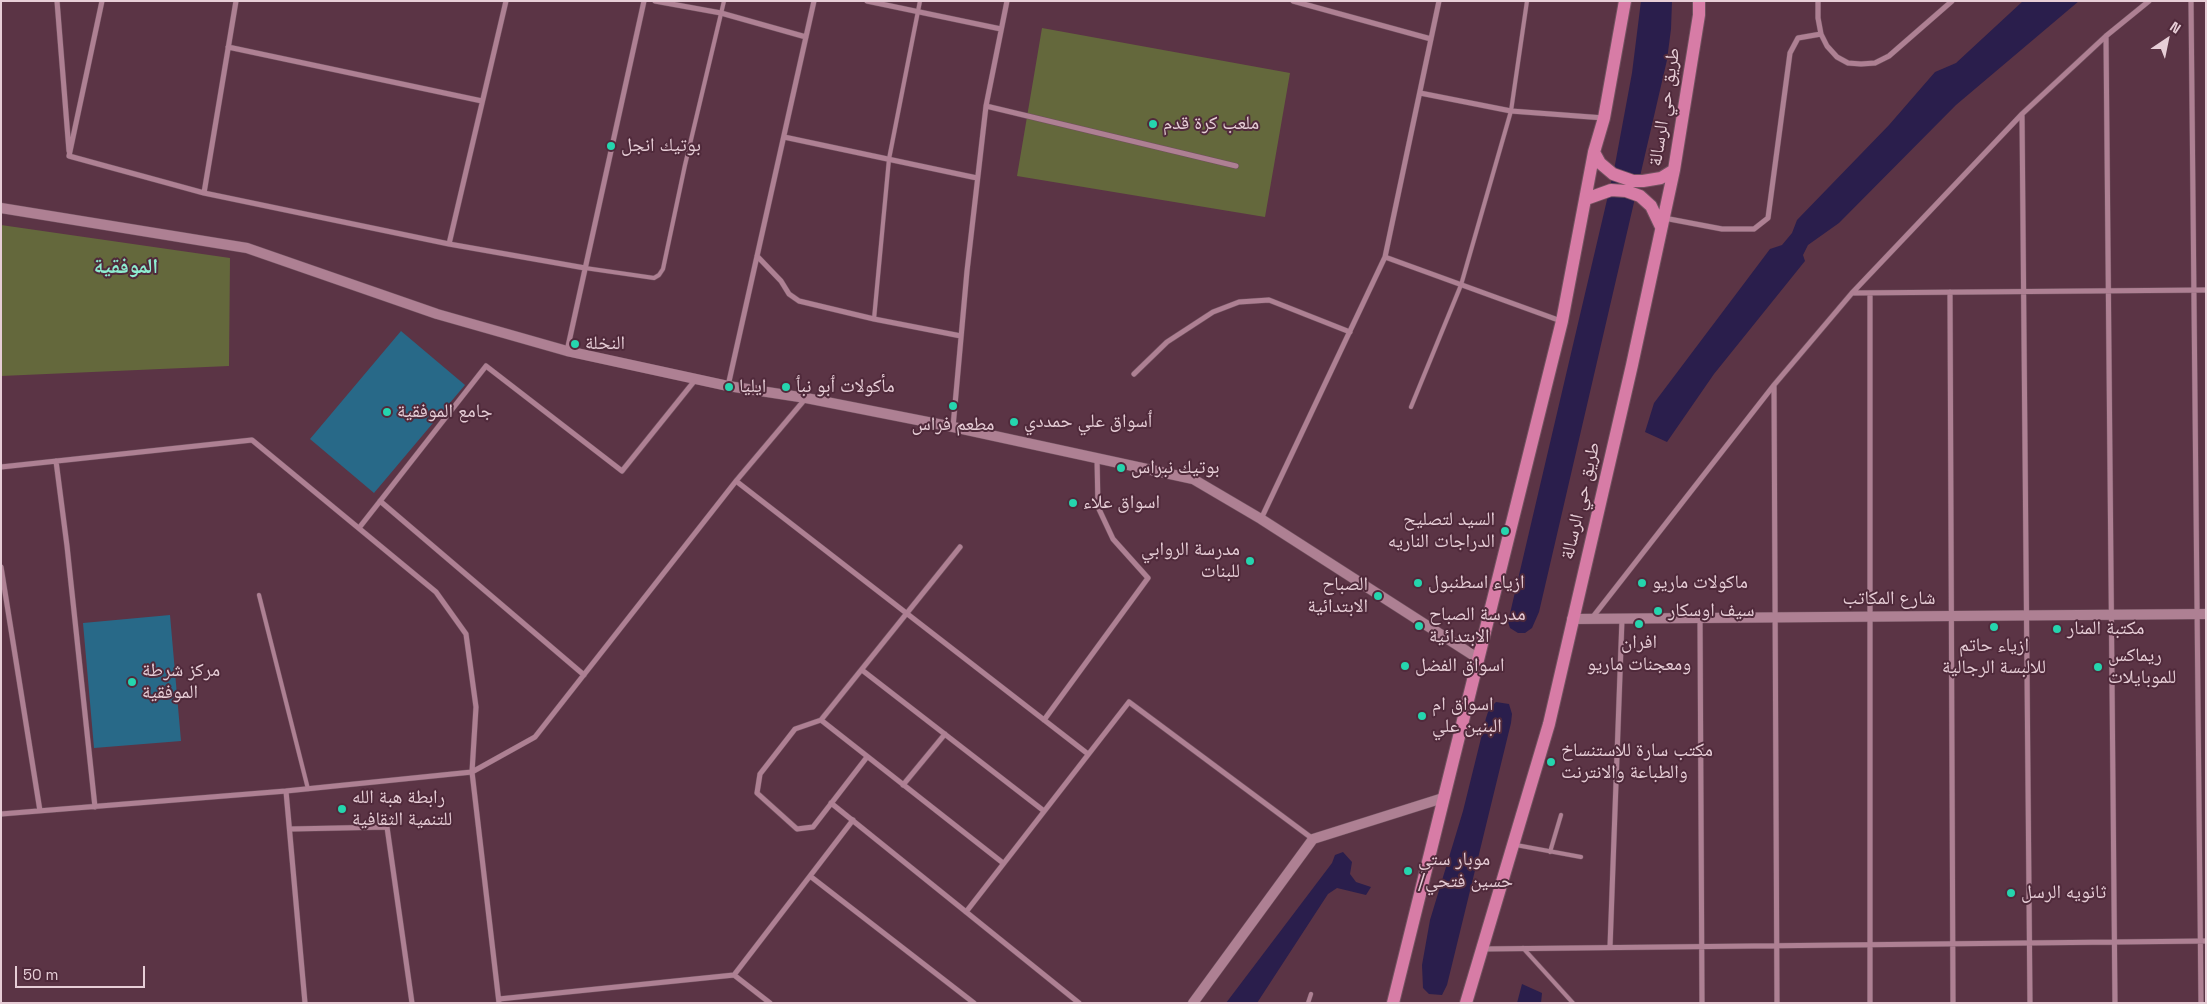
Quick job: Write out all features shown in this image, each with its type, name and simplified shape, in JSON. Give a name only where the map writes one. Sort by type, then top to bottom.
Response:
[{"type":"main road","points":[[1393,1003],[1442,798],[1479,659],[1562,321],[1591,196],[1594,152],[1604,118],[1625,1]]},
{"type":"main road","name":"طريق حي الرسالة","points":[[1466,1003],[1483,949],[1511,845],[1549,724],[1632,365],[1674,170],[1699,15],[1699,1]]},
{"type":"main road","points":[[1594,152],[1604,168],[1618,176],[1633,181],[1654,179],[1674,170]]},
{"type":"main road","points":[[1591,196],[1611,190],[1626,191],[1640,196],[1651,206],[1662,222]]},
{"type":"street","points":[[57,1],[69,156]]},
{"type":"street","points":[[69,156],[102,1]]},
{"type":"street","points":[[204,193],[236,1]]},
{"type":"street","points":[[449,244],[506,1]]},
{"type":"street","points":[[567,351],[644,1]]},
{"type":"street","points":[[655,1],[721,13],[806,37]]},
{"type":"street","points":[[728,386],[814,1]]},
{"type":"street","points":[[867,1],[1001,29]]},
{"type":"street","points":[[953,426],[977,178],[986,106],[1007,1]]},
{"type":"street","points":[[1293,1],[1431,39]]},
{"type":"street","points":[[1261,519],[1385,257],[1439,1]]},
{"type":"street","points":[[1818,1],[1820,34],[1827,46],[1837,57],[1848,63],[1874,63],[1889,56],[1952,1]]},
{"type":"street","points":[[1591,618],[1774,385],[1852,293],[2022,114],[2106,36],[2149,1]]},
{"type":"street","points":[[2191,1],[2194,290],[2201,614],[2203,941],[2201,1003]]},
{"type":"street","points":[[1662,222],[1722,229],[1754,229],[1768,218],[1790,53],[1798,38],[1820,34]]},
{"type":"street","points":[[2106,36],[2115,1003]]},
{"type":"street","points":[[228,47],[482,101]]},
{"type":"street","points":[[1420,93],[1511,111],[1604,118]]},
{"type":"street","points":[[986,106],[1236,166]]},
{"type":"street","points":[[2022,114],[2030,1003]]},
{"type":"street","points":[[784,137],[977,178]]},
{"type":"street","points":[[69,156],[204,193],[449,244],[585,268]]},
{"type":"street","points":[[1,208],[247,248],[437,314],[567,351],[728,386],[806,398],[953,426],[1193,479],[1261,519],[1479,659]]},
{"type":"street","points":[[757,256],[781,281],[789,294],[799,301],[874,319],[961,336]]},
{"type":"street","points":[[1385,257],[1562,321]]},
{"type":"street","points":[[1852,293],[2206,290]]},
{"type":"street","points":[[1950,292],[1953,1003]]},
{"type":"street","points":[[1870,293],[1870,1003]]},
{"type":"street","points":[[1134,374],[1167,342],[1213,312],[1239,302],[1268,300],[1350,332]]},
{"type":"street","points":[[359,528],[486,366],[622,471],[697,378]]},
{"type":"street","points":[[1774,385],[1777,1003]]},
{"type":"street","points":[[1,814],[286,791],[472,772],[535,737],[736,481],[806,398]]},
{"type":"street","points":[[1,467],[252,440],[436,592],[466,634],[476,707],[472,772],[499,1001],[734,975],[770,1003]]},
{"type":"street","points":[[1044,720],[1148,578],[1112,540],[1098,507],[1097,457]]},
{"type":"street","points":[[56,461],[95,807]]},
{"type":"street","points":[[736,481],[1088,754]]},
{"type":"street","points":[[380,502],[584,675]]},
{"type":"street","points":[[867,757],[813,827],[797,829],[758,793],[760,774],[795,730],[821,720],[960,547]]},
{"type":"street","points":[[1,568],[40,811]]},
{"type":"street","name":"شارع المكاتب","points":[[1572,619],[2201,614]]},
{"type":"street","points":[[1610,947],[1622,618]]},
{"type":"street","points":[[1700,618],[1702,1003]]},
{"type":"street","points":[[862,670],[1044,811]]},
{"type":"street","points":[[966,912],[1129,702],[1313,839]]},
{"type":"street","points":[[821,720],[1003,864]]},
{"type":"street","points":[[903,784],[945,734]]},
{"type":"street","points":[[286,791],[291,829],[305,1003]]},
{"type":"street","points":[[1193,1003],[1313,839],[1442,798]]},
{"type":"street","points":[[831,802],[1079,1003]]},
{"type":"street","points":[[734,975],[853,820]]},
{"type":"street","points":[[291,829],[387,827],[412,1003]]},
{"type":"street","points":[[810,876],[974,1003]]},
{"type":"street","points":[[1483,949],[2203,941]]},
{"type":"lane","points":[[585,268],[654,278],[664,269],[685,165],[724,1]]},
{"type":"lane","points":[[874,319],[889,159],[920,1]]},
{"type":"lane","points":[[1411,408],[1462,285],[1511,111],[1527,1]]},
{"type":"lane","points":[[259,595],[308,789]]},
{"type":"lane","points":[[1550,852],[1561,815]]},
{"type":"lane","points":[[1511,845],[1580,856]]},
{"type":"lane","points":[[1523,948],[1573,1003]]},
{"type":"lane","points":[[1308,1003],[1311,994]]},
{"type":"green space","name":"ملعب كرة قدم","points":[[1042,28],[1290,73],[1265,217],[1017,176]]},
{"type":"green space","points":[[1,225],[230,258],[229,366],[1,376]]},
{"type":"shaded area","points":[[1641,1],[1672,1],[1667,60],[1539,612],[1532,628],[1525,633],[1518,633],[1510,628],[1508,622],[1614,170],[1632,73]]},
{"type":"shaded area","points":[[2023,1],[2079,1],[1956,105],[1839,223],[1808,245],[1803,255],[1805,261],[1714,374],[1667,442],[1645,432],[1654,403],[1770,249],[1782,245],[1792,233],[1797,220],[1889,125],[1935,72],[1956,63]]},
{"type":"shaded area","points":[[1496,702],[1509,704],[1512,714],[1511,723],[1447,985],[1442,995],[1429,994],[1423,988],[1422,965],[1430,920],[1463,811],[1486,718],[1489,709]]},
{"type":"shaded area","points":[[1343,852],[1352,862],[1350,874],[1356,882],[1371,887],[1366,895],[1337,888],[1328,894],[1257,1003],[1226,1003],[1332,863],[1335,855]]},
{"type":"shaded area","points":[[1522,984],[1542,993],[1541,1003],[1517,1003]]},
{"type":"building","name":"جامع الموفقية","points":[[401,331],[465,385],[374,493],[310,439]]},
{"type":"building","name":"مركز شرطة الموفقية","points":[[170,615],[181,741],[94,748],[83,623]]},
{"type":"place","name":"ملعب كرة قدم","points":[[1153,124]]},
{"type":"place","name":"بوتيك انجل","points":[[611,146]]},
{"type":"place","name":"النخلة","points":[[575,344]]},
{"type":"place","name":"ايليا","points":[[729,387]]},
{"type":"place","name":"مأكولات ٲبو نبٲ","points":[[786,387]]},
{"type":"place","name":"مطعم فراس","points":[[953,406]]},
{"type":"place","name":"جامع الموفقية","points":[[387,412]]},
{"type":"place","name":"ٲسواق علي حمددي","points":[[1014,422]]},
{"type":"place","name":"بوتيك نبراس","points":[[1121,468]]},
{"type":"place","name":"اسواق علاء","points":[[1073,503]]},
{"type":"place","name":"السيد لتصليح الدراجات الناريه","points":[[1505,531]]},
{"type":"place","name":"مدرسة الروابي للبنات","points":[[1250,561]]},
{"type":"place","name":"ازياء اسطنبول","points":[[1418,583]]},
{"type":"place","name":"ماكولات ماريو","points":[[1642,583]]},
{"type":"place","name":"الصباح الابتدائية","points":[[1378,596]]},
{"type":"place","name":"سيف اوسكار","points":[[1658,611]]},
{"type":"place","name":"افران ومعجنات ماريو","points":[[1639,624]]},
{"type":"place","name":"مدرسة الصباح الابتدائية","points":[[1419,626]]},
{"type":"place","name":"ازياء حاتم للالبسة الرجالية","points":[[1994,627]]},
{"type":"place","name":"مكتبة المنار","points":[[2057,629]]},
{"type":"place","name":"اسواق الفضل","points":[[1405,666]]},
{"type":"place","name":"ريماكس للموبايلات","points":[[2098,667]]},
{"type":"place","name":"مركز شرطة الموفقية","points":[[132,682]]},
{"type":"place","name":"اسواق ام البنين علي","points":[[1422,716]]},
{"type":"place","name":"مكتب سارة للاستنساخ والطباعة والانترنت","points":[[1551,762]]},
{"type":"place","name":"رابطة هبة الله للتنمية الثقافية","points":[[342,809]]},
{"type":"place","name":"موبار ستي /حسين فتحي","points":[[1408,871]]},
{"type":"place","name":"ثانويه الرسل","points":[[2011,893]]},
{"type":"district","name":"الموفقية","points":[[126,267]]}]
